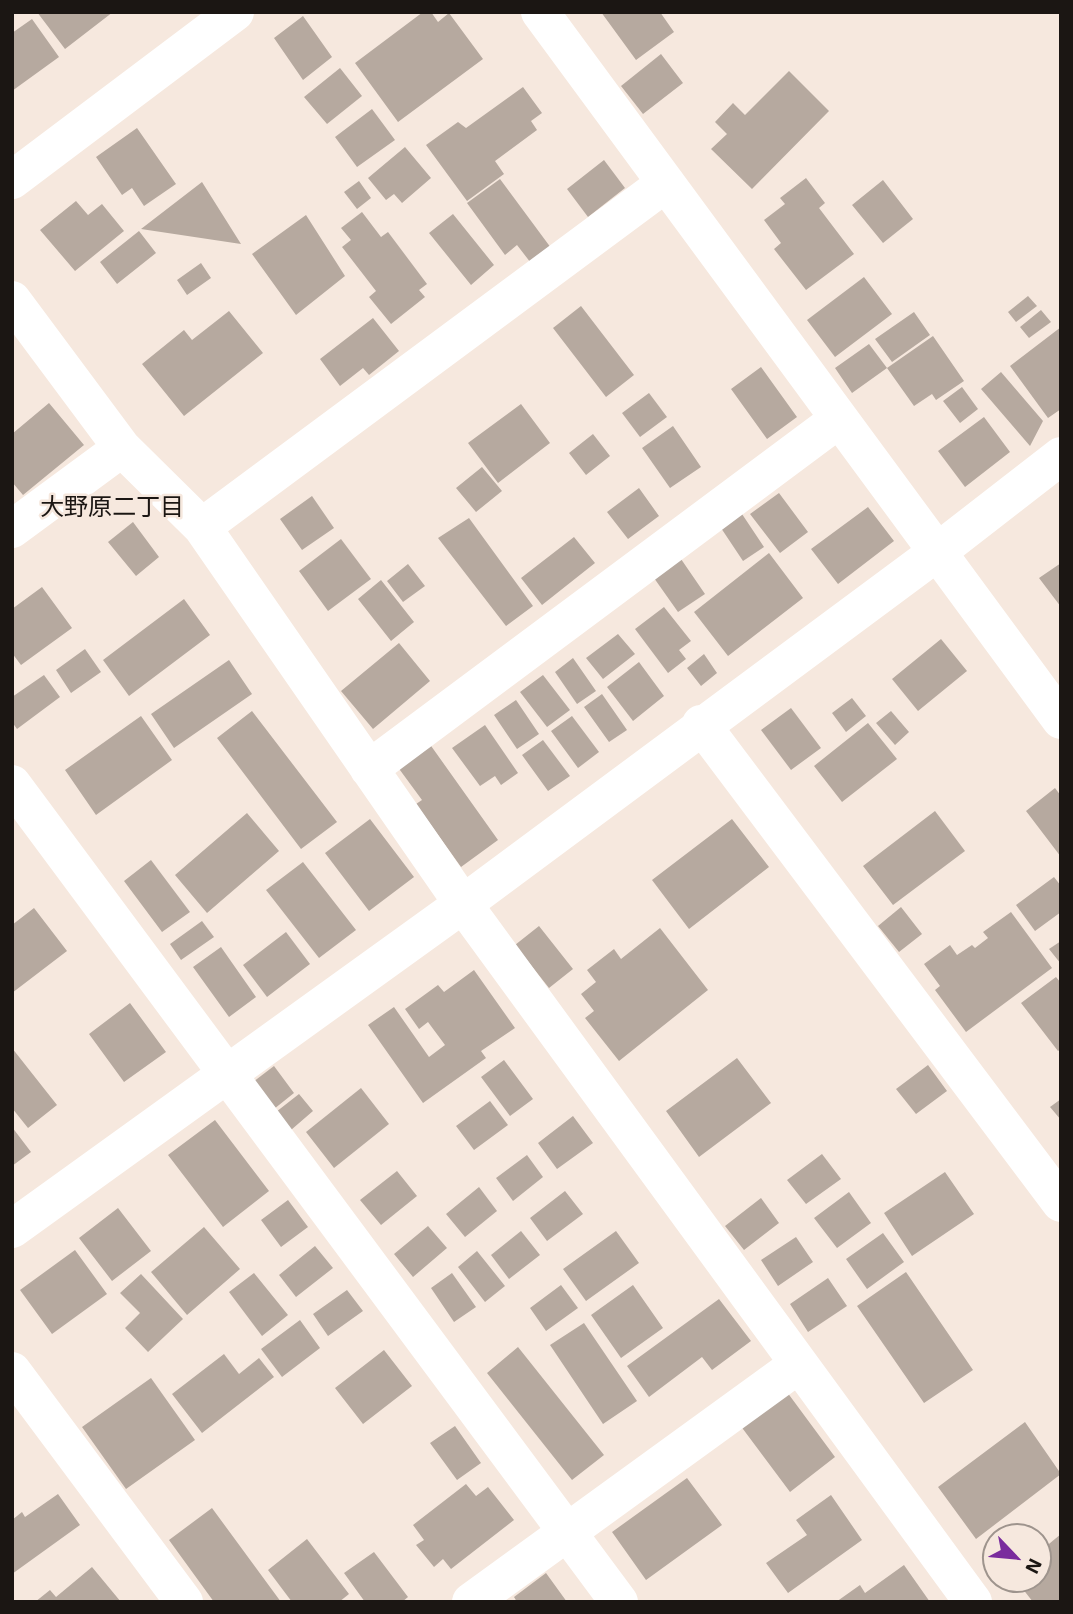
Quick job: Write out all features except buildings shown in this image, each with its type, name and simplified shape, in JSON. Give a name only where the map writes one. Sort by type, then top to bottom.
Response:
[{"type":"street","points":[[12,180],[234,12]]},
{"type":"street","points":[[540,12],[1061,720]]},
{"type":"street","points":[[202,527],[666,184]]},
{"type":"street","points":[[12,300],[122,448],[202,527],[463,904],[973,1602]]},
{"type":"street","points":[[369,769],[839,419]]},
{"type":"street","points":[[12,529],[122,448]]},
{"type":"street","points":[[12,1229],[463,904],[701,724],[936,553],[1061,456]]},
{"type":"street","points":[[701,724],[1061,1203]]},
{"type":"street","points":[[12,784],[619,1602]]},
{"type":"street","points":[[471,1602],[799,1364]]},
{"type":"street","points":[[12,1371],[184,1602]]},
{"type":"district","name":"大野原二丁目","points":[[112,507]]}]
